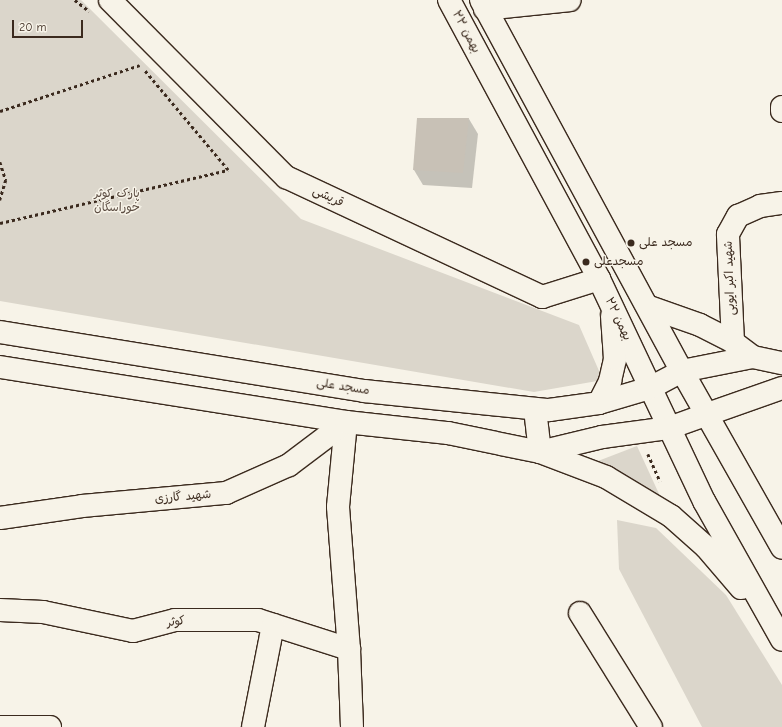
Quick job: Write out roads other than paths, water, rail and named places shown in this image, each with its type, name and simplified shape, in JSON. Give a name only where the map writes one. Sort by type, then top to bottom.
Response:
[{"type":"main road","name":"قریشی","points":[[110,0],[286,178],[542,297],[599,279]]},
{"type":"main road","name":"۲۲ بهمن","points":[[449,0],[611,302],[704,502],[777,631]]},
{"type":"main road","points":[[570,0],[483,5],[682,370],[782,548]]},
{"type":"main road","name":"شهید اکبر ایوبی","points":[[733,342],[728,234],[738,216],[760,206],[782,203]]},
{"type":"main road","points":[[599,403],[610,381],[615,359],[611,302]]},
{"type":"main road","points":[[649,307],[700,325],[733,342],[753,357],[782,363]]},
{"type":"main road","name":"مسجد علی","points":[[0,332],[364,391],[549,410],[599,403],[650,388],[682,370],[753,357]]},
{"type":"main road","points":[[0,367],[346,422],[448,434],[540,452],[606,478],[671,516],[706,547],[777,631]]},
{"type":"main road","points":[[540,452],[602,437],[669,428],[782,388]]},
{"type":"main road","points":[[535,409],[540,452]]},
{"type":"main road","points":[[346,422],[338,507],[350,649],[352,727]]},
{"type":"main road","name":"شهید گارزی","points":[[0,518],[82,506],[226,493],[289,465],[346,422]]},
{"type":"main road","name":"کوثر","points":[[0,610],[43,612],[133,630],[175,620],[258,620],[350,649]]},
{"type":"main road","points":[[580,613],[651,727]]},
{"type":"main road","points":[[253,727],[273,625]]},
{"type":"main road","points":[[0,727],[50,727]]},
{"type":"place","name":"مسجد علی","points":[[631,243]]},
{"type":"place","name":"مسجدعلی","points":[[586,262]]},
{"type":"park label","name":"پارک کوثر خوراسگان","points":[[117,201]]}]
